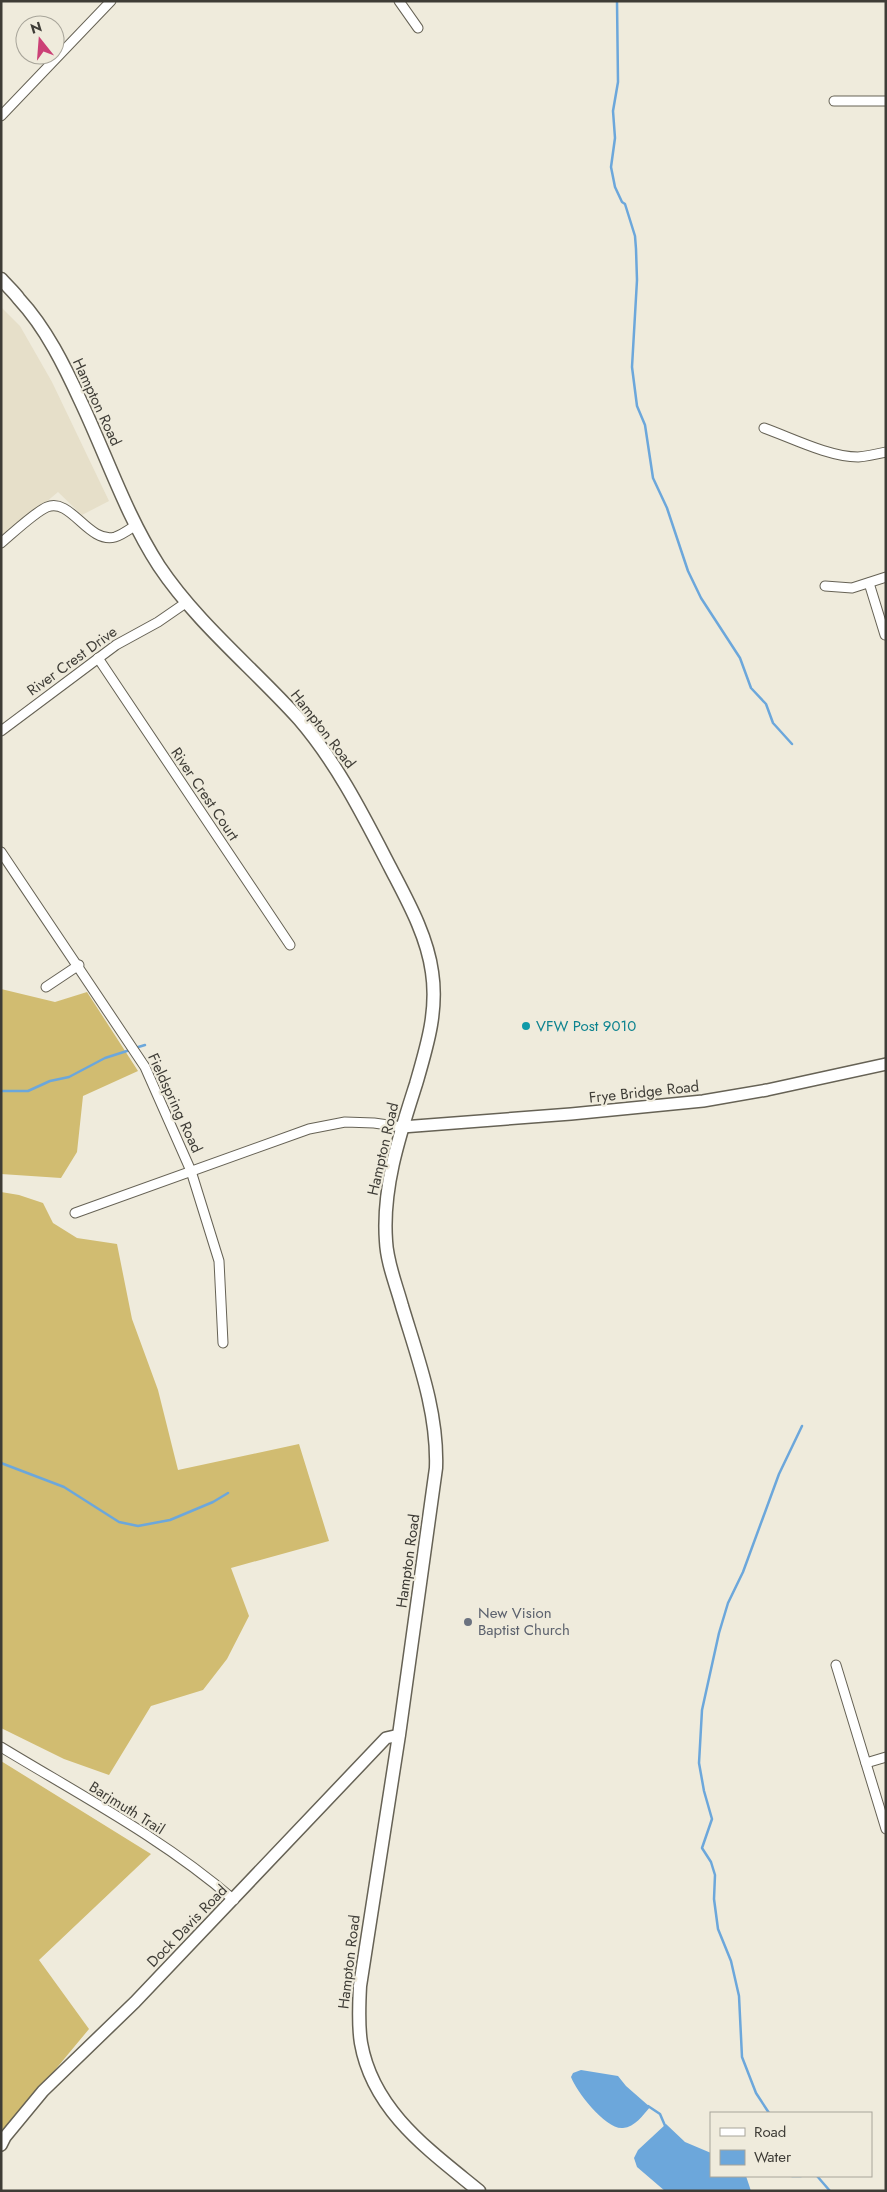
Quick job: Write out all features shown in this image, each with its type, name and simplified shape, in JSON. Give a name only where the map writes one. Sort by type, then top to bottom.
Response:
[{"type":"main road","name":"Hampton Road","points":[[1,279],[41,328],[67,374],[136,525],[160,567],[187,602],[282,701],[320,746],[357,805],[416,920],[432,968],[434,1003],[426,1048],[402,1127],[388,1187],[385,1215],[386,1243],[390,1268],[429,1392],[437,1448],[431,1514],[360,1986],[361,2042],[366,2064],[376,2090],[392,2114],[414,2137],[479,2191]]},
{"type":"street","points":[[1,116],[111,1]]},
{"type":"street","points":[[399,1],[418,28]]},
{"type":"street","points":[[834,101],[886,102]]},
{"type":"street","points":[[764,428],[834,454],[859,457],[886,452]]},
{"type":"street","points":[[1,543],[44,508],[53,505],[62,507],[88,529],[103,536],[117,536],[136,525]]},
{"type":"street","points":[[825,586],[852,588],[886,577]]},
{"type":"street","points":[[869,582],[886,635]]},
{"type":"street","name":"River Crest Drive","points":[[1,731],[128,637],[158,622],[187,602]]},
{"type":"street","name":"River Crest Court","points":[[98,658],[290,945]]},
{"type":"street","name":"Fieldspring Road","points":[[1,852],[79,965],[145,1067],[191,1171],[219,1261],[223,1343]]},
{"type":"street","points":[[46,988],[79,965]]},
{"type":"street","name":"Frye Bridge Road","points":[[402,1127],[571,1114],[703,1101],[767,1090],[886,1064]]},
{"type":"street","points":[[76,1213],[309,1129],[344,1122],[374,1123],[402,1127]]},
{"type":"street","points":[[836,1664],[886,1829]]},
{"type":"street","name":"Dock Davis Road","points":[[1,2145],[5,2137],[43,2091],[136,2002],[386,1738],[399,1735]]},
{"type":"street","name":"Barjmuth Trail","points":[[1,1746],[147,1835],[216,1884],[234,1900]]},
{"type":"street","points":[[866,1763],[886,1757]]},
{"type":"shaded area","points":[[1,307],[20,326],[52,382],[109,501],[82,515],[58,492],[1,540]]},
{"type":"shaded area","points":[[1,989],[55,1002],[87,992],[138,1071],[83,1096],[77,1152],[61,1178],[1,1174]]},
{"type":"shaded area","points":[[1,1192],[19,1195],[43,1203],[53,1223],[77,1238],[117,1244],[132,1319],[158,1390],[178,1470],[299,1444],[329,1541],[231,1568],[249,1616],[227,1659],[203,1690],[151,1706],[109,1775],[64,1759],[1,1728]]},
{"type":"shaded area","points":[[1,1761],[151,1854],[39,1960],[89,2029],[1,2135]]},
{"type":"water","points":[[581,2070],[618,2076],[626,2086],[650,2107],[638,2120],[627,2127],[616,2127],[608,2123],[585,2100],[574,2083],[571,2077],[573,2073]]},
{"type":"water","points":[[666,2124],[685,2142],[710,2153],[710,2177],[746,2177],[751,2191],[665,2191],[637,2167],[634,2158],[638,2150]]},
{"type":"waterway","points":[[617,1],[618,82],[613,111],[615,138],[611,167],[615,187],[622,202],[625,204],[635,236],[637,280],[632,367],[637,406],[645,425],[653,478],[667,508],[688,571],[701,598],[740,658],[751,688],[766,704],[773,723],[792,744]]},
{"type":"waterway","points":[[135,1048],[145,1045]]},
{"type":"waterway","points":[[1,1091],[28,1091],[50,1081],[69,1077],[105,1058],[130,1050]]},
{"type":"waterway","points":[[768,2112],[756,2093],[742,2057],[739,1996],[731,1961],[718,1929],[714,1899],[715,1875],[711,1862],[702,1848],[712,1819],[699,1763],[702,1710],[719,1633],[728,1603],[743,1572],[779,1474],[802,1426]]},
{"type":"waterway","points":[[1,1463],[64,1487],[119,1522],[138,1526],[170,1520],[213,1502],[228,1493]]},
{"type":"waterway","points":[[648,2106],[660,2114],[666,2128]]},
{"type":"waterway","points":[[818,2177],[830,2191]]},
{"type":"place","name":"VFW Post 9010","points":[[526,1026]]},
{"type":"place","name":"New Vision Baptist Church","points":[[468,1622]]}]
